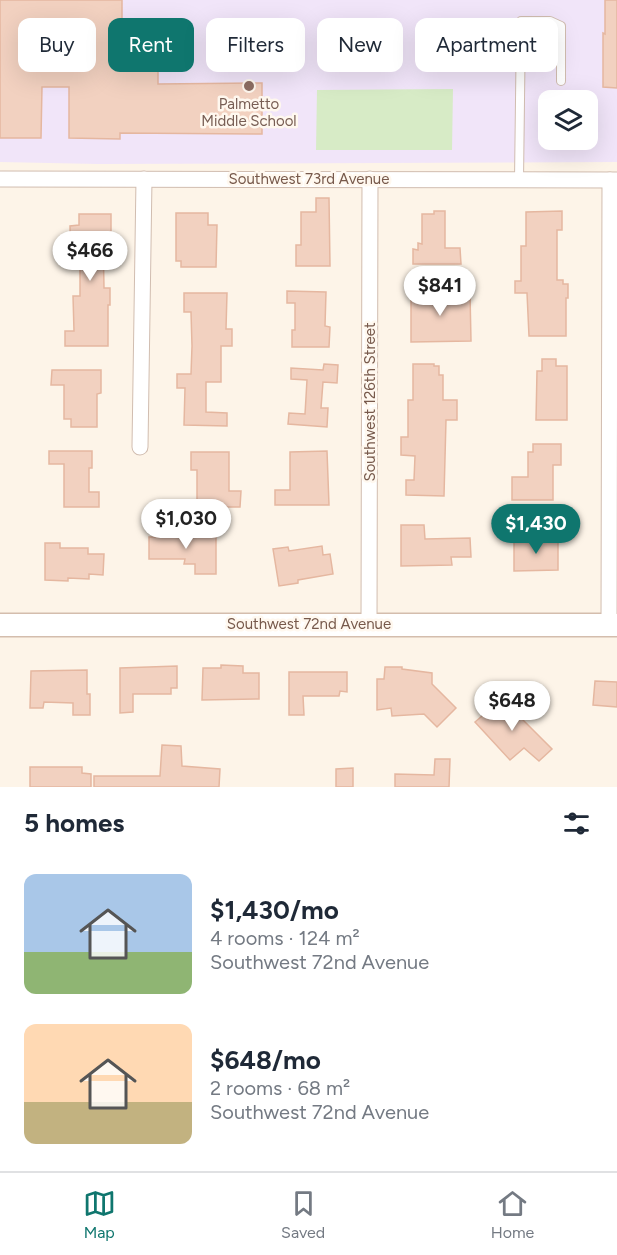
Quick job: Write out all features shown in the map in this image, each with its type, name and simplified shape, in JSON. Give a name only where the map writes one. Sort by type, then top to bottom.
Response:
[{"type":"street","name":"Southwest 73rd Avenue","points":[[0,179],[614,180]]},
{"type":"street","points":[[141,447],[144,179]]},
{"type":"street","name":"Southwest 126th Street","points":[[369,625],[370,179]]},
{"type":"street","points":[[613,625],[614,180]]},
{"type":"street","name":"Southwest 72nd Avenue","points":[[0,625],[613,625]]},
{"type":"lane","points":[[519,180],[521,21],[550,21],[561,26],[561,81]]},
{"type":"shaded area","name":"Palmetto Middle School","points":[[0,0],[617,0],[617,162],[98,164],[0,162]]},
{"type":"green space","points":[[453,89],[452,150],[316,150],[317,90]]},
{"type":"building","points":[[0,0],[122,0],[122,18],[108,18],[108,72],[158,72],[158,84],[262,83],[262,134],[120,133],[120,139],[69,138],[69,87],[42,87],[41,138],[0,138]]},
{"type":"building","points":[[605,0],[617,0],[617,88],[603,87]]},
{"type":"building","points":[[316,198],[329,198],[330,266],[296,266],[296,245],[301,245],[301,212],[316,212]]},
{"type":"building","points":[[434,211],[445,211],[445,248],[460,248],[461,264],[413,264],[413,249],[418,250],[418,243],[422,244],[422,214],[434,214]]},
{"type":"building","points":[[562,211],[562,230],[557,230],[557,280],[563,280],[563,284],[568,284],[566,336],[529,336],[527,293],[515,293],[515,281],[521,281],[521,246],[526,246],[526,212]]},
{"type":"building","points":[[176,213],[208,213],[208,225],[217,225],[216,267],[181,267],[181,261],[176,261]]},
{"type":"building","points":[[79,214],[111,214],[111,235],[103,235],[104,288],[110,288],[108,346],[65,346],[65,331],[74,331],[73,296],[80,296],[80,267],[71,267],[70,226],[79,225]]},
{"type":"building","points":[[287,291],[326,292],[325,326],[330,327],[329,347],[292,347],[292,330],[295,330],[295,303],[287,303]]},
{"type":"building","points":[[441,291],[441,294],[470,294],[471,341],[411,342],[411,292]]},
{"type":"building","points":[[184,293],[227,293],[226,329],[232,329],[232,346],[221,346],[221,382],[206,382],[206,412],[227,413],[227,426],[184,425],[185,388],[177,388],[177,374],[191,374],[192,346],[191,312],[184,312]]},
{"type":"building","points":[[542,359],[556,359],[556,366],[567,366],[567,420],[536,420],[537,371],[542,371]]},
{"type":"building","points":[[324,364],[338,365],[337,383],[323,382],[321,408],[328,408],[327,427],[288,424],[289,413],[305,414],[307,380],[291,379],[291,368],[323,370]]},
{"type":"building","points":[[413,364],[439,366],[439,375],[443,375],[443,400],[457,400],[457,420],[446,420],[444,496],[406,495],[406,480],[414,480],[415,456],[401,455],[401,437],[408,437],[408,400],[413,400]]},
{"type":"building","points":[[52,370],[101,370],[101,393],[97,394],[97,427],[71,427],[71,419],[64,419],[64,385],[51,385]]},
{"type":"building","points":[[533,444],[561,444],[561,465],[553,465],[553,500],[512,500],[512,477],[528,477],[528,452],[533,452]]},
{"type":"building","points":[[49,451],[92,451],[89,492],[99,492],[99,507],[64,507],[64,464],[49,464]]},
{"type":"building","points":[[327,451],[329,505],[275,505],[275,490],[290,490],[290,452]]},
{"type":"building","points":[[191,452],[229,452],[229,491],[241,491],[240,507],[197,507],[197,470],[191,470]]},
{"type":"building","points":[[401,525],[424,525],[425,539],[470,538],[471,557],[451,557],[452,565],[401,566]]},
{"type":"building","points":[[158,532],[184,532],[184,535],[216,537],[216,574],[195,574],[195,564],[184,564],[185,559],[149,559],[149,537],[158,537]]},
{"type":"building","points":[[514,540],[558,540],[558,570],[514,571]]},
{"type":"building","points":[[45,543],[60,543],[60,548],[88,548],[88,554],[104,554],[103,575],[89,574],[89,579],[68,578],[68,581],[45,580]]},
{"type":"building","points":[[322,546],[323,555],[330,554],[333,574],[279,586],[273,549],[288,547],[289,551]]},
{"type":"building","points":[[221,665],[243,666],[243,673],[259,673],[259,699],[202,700],[203,668],[221,668]]},
{"type":"building","points":[[177,666],[177,688],[171,688],[171,694],[133,694],[133,712],[120,713],[120,668]]},
{"type":"building","points":[[385,667],[402,667],[402,669],[432,673],[432,684],[456,708],[437,727],[424,714],[392,716],[391,708],[377,710],[377,679],[384,679]]},
{"type":"building","points":[[87,670],[90,715],[73,715],[73,703],[44,702],[43,708],[30,708],[31,671]]},
{"type":"building","points":[[289,672],[347,672],[347,692],[340,691],[339,696],[303,696],[304,715],[289,715]]},
{"type":"building","points":[[595,681],[617,682],[617,707],[593,705]]},
{"type":"building","points":[[502,699],[552,749],[539,761],[524,748],[510,760],[475,722]]},
{"type":"building","points":[[162,745],[181,746],[182,766],[220,769],[219,787],[94,787],[94,776],[160,776]]},
{"type":"building","points":[[435,759],[450,759],[449,787],[395,787],[395,774],[434,775]]},
{"type":"building","points":[[30,767],[82,767],[82,773],[91,774],[91,787],[30,787]]},
{"type":"building","points":[[353,768],[353,787],[336,787],[336,769]]},
{"type":"place","name":"Palmetto Middle School","points":[[249,86]]}]
